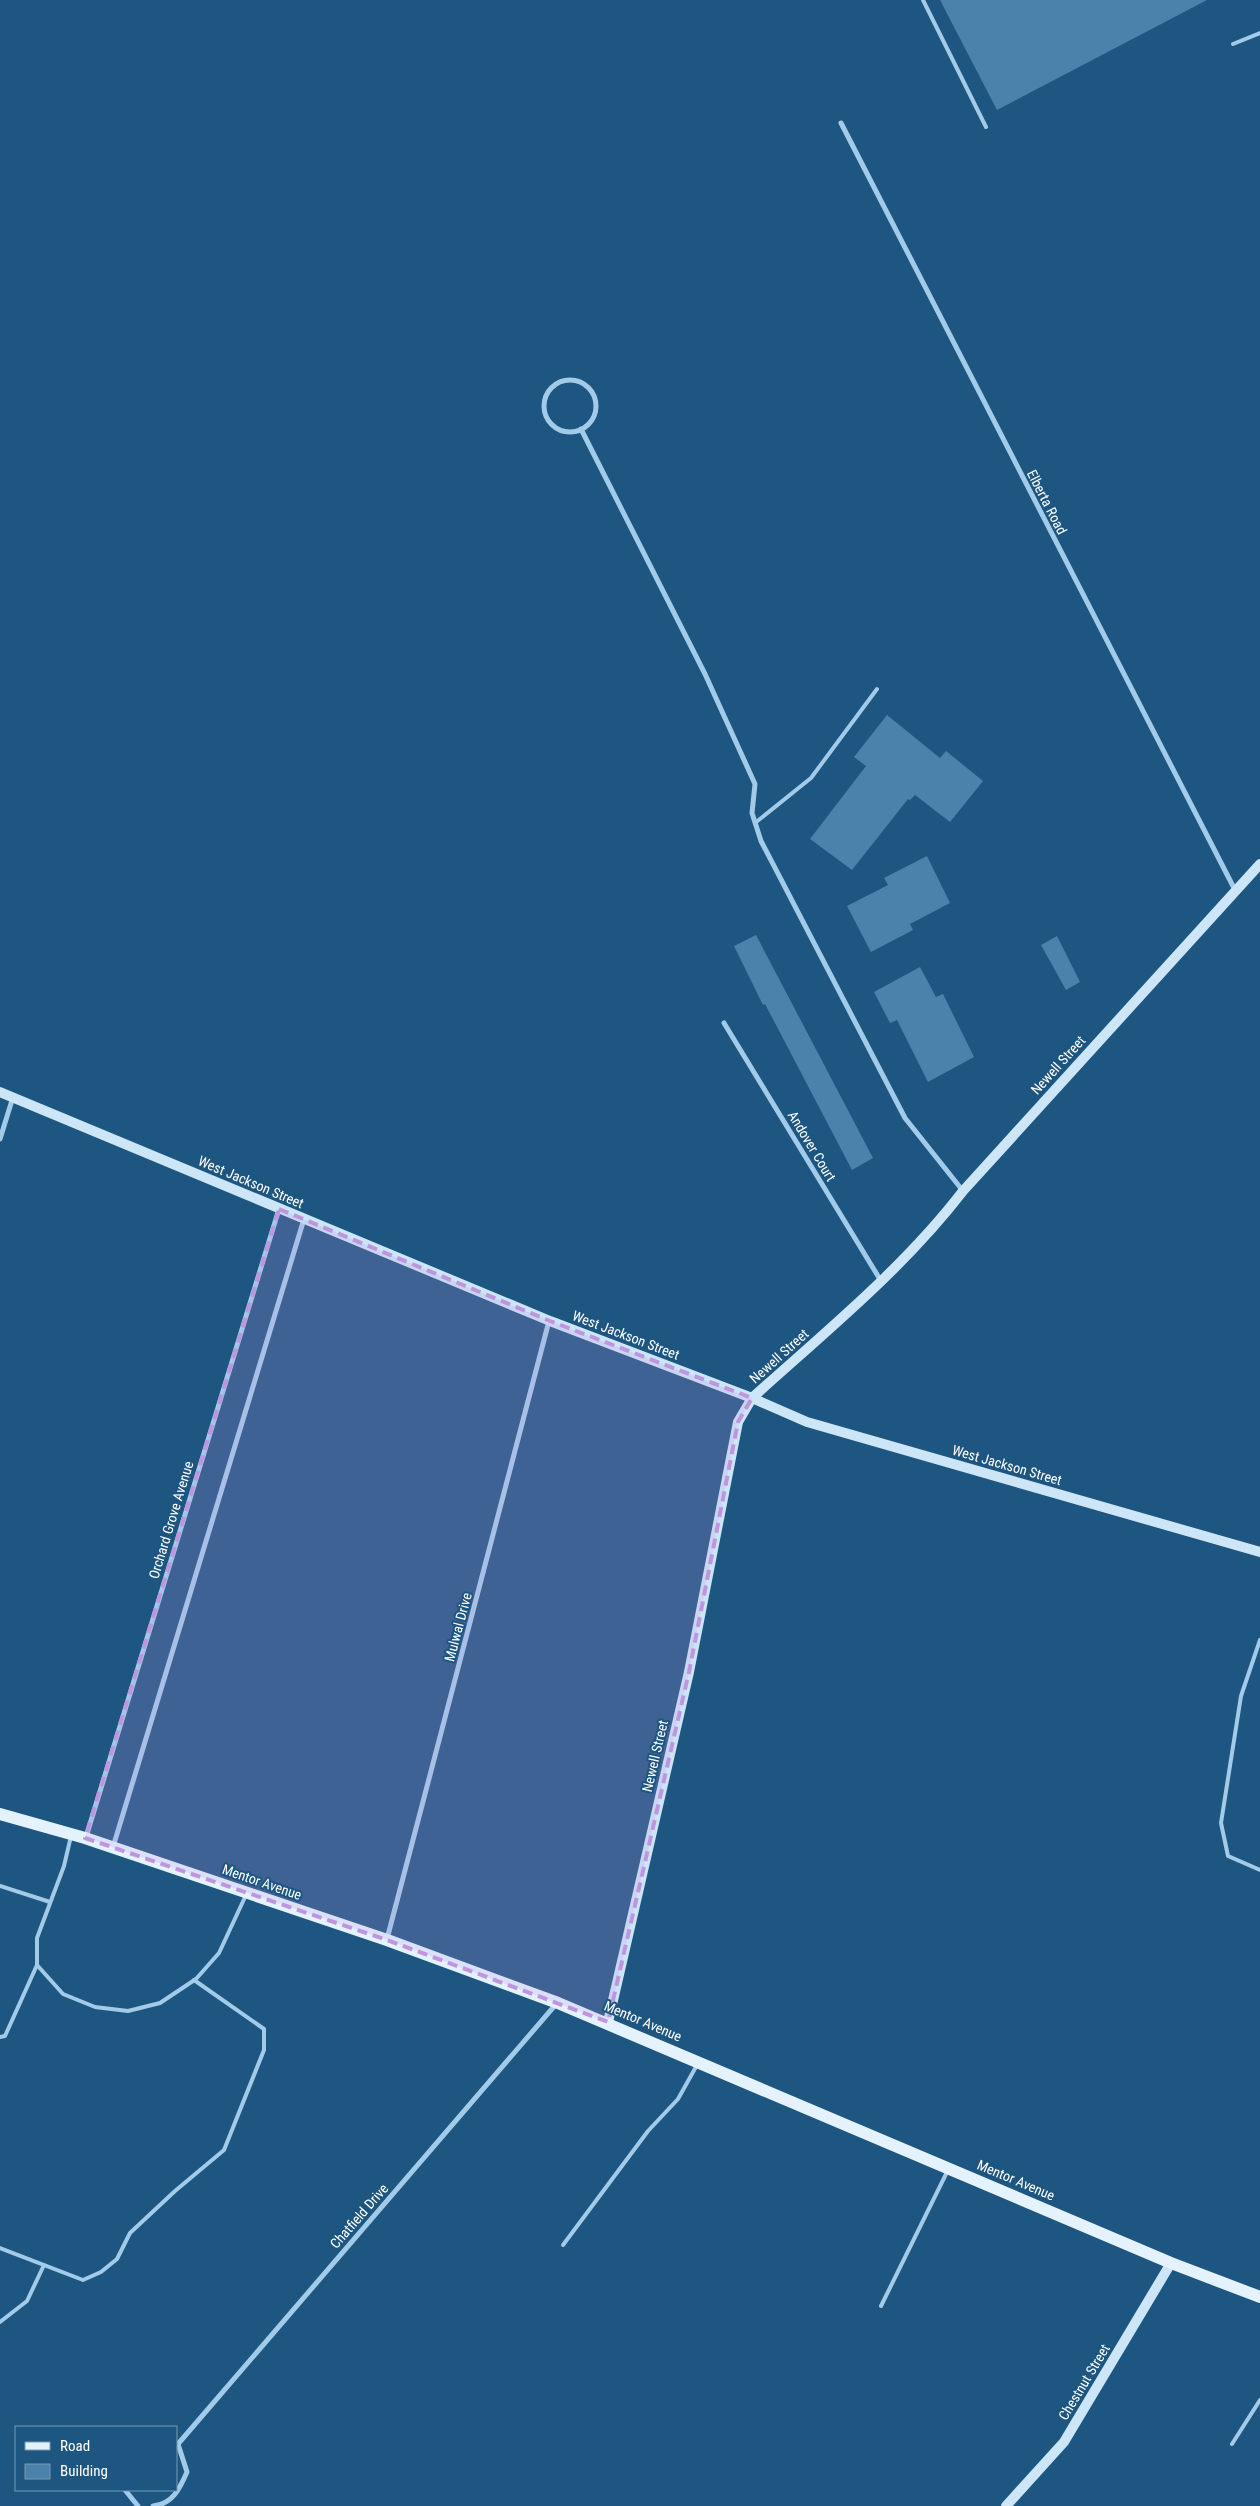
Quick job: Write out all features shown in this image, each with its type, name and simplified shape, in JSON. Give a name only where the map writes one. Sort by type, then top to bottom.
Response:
[{"type":"main road","name":"Mentor Avenue","points":[[0,1814],[85,1838],[247,1892],[387,1940],[608,2022],[1171,2263],[1260,2297]]},
{"type":"street","name":"Elberta Road","points":[[841,123],[1235,890]]},
{"type":"street","points":[[562,380],[580,381],[593,392],[596,400],[594,417],[581,430],[564,431],[557,428],[546,415],[545,398],[549,390],[562,380]]},
{"type":"street","points":[[581,430],[705,674],[751,775],[754,784],[752,813],[761,841],[905,1118],[963,1191]]},
{"type":"street","name":"Newell Street","points":[[608,2022],[689,1672],[738,1422],[752,1398],[882,1281],[940,1220],[963,1191],[1260,864]]},
{"type":"street","name":"Andover Court","points":[[724,1023],[882,1281]]},
{"type":"street","name":"West Jackson Street","points":[[0,1092],[550,1321],[752,1398],[807,1422],[1260,1552]]},
{"type":"street","points":[[0,1139],[13,1097]]},
{"type":"street","name":"Orchard Grove Avenue","points":[[85,1838],[278,1209]]},
{"type":"street","points":[[112,1847],[304,1219]]},
{"type":"street","name":"Mulwal Drive","points":[[387,1940],[550,1321]]},
{"type":"street","name":"Chatfield Drive","points":[[178,2443],[558,2003]]},
{"type":"street","name":"Chestnut Street","points":[[1006,2506],[1064,2442],[1171,2263]]},
{"type":"street","name":"Chatfield Drive","points":[[153,2506],[161,2505],[177,2494],[187,2472],[178,2447]]},
{"type":"street","points":[[126,2491],[138,2506]]},
{"type":"lane","points":[[923,0],[986,127]]},
{"type":"lane","points":[[1233,44],[1260,33]]},
{"type":"lane","points":[[755,823],[811,778],[877,689]]},
{"type":"lane","points":[[1260,1640],[1241,1696],[1221,1823],[1228,1856],[1260,1870]]},
{"type":"lane","points":[[0,2037],[4,2036],[37,1965],[37,1938],[64,1866],[71,1834]]},
{"type":"lane","points":[[0,1886],[50,1902]]},
{"type":"lane","points":[[37,1965],[63,1994],[94,2007],[128,2011],[160,2003],[194,1980],[219,1952],[247,1892]]},
{"type":"lane","points":[[0,2248],[83,2280],[101,2272],[117,2259],[130,2234],[175,2191],[224,2150],[264,2050],[264,2029],[194,1980]]},
{"type":"lane","points":[[563,2245],[648,2131],[678,2099],[699,2061]]},
{"type":"lane","points":[[881,2306],[949,2168]]},
{"type":"lane","points":[[0,2322],[27,2301],[44,2265]]},
{"type":"lane","points":[[1232,2444],[1260,2400]]},
{"type":"highlighted area","points":[[279,1209],[550,1321],[752,1398],[738,1422],[689,1672],[608,2022],[387,1940],[85,1838]]},
{"type":"building","points":[[940,0],[1207,0],[997,110]]},
{"type":"building","points":[[887,715],[940,758],[946,751],[983,781],[950,822],[915,795],[910,800],[908,799],[852,870],[810,839],[866,766],[854,757]]},
{"type":"building","points":[[927,856],[950,903],[910,924],[913,930],[871,952],[847,906],[888,885],[884,878]]},
{"type":"building","points":[[756,935],[873,1158],[852,1170],[765,1004],[763,1005],[734,946]]},
{"type":"building","points":[[1057,936],[1080,982],[1066,990],[1041,945]]},
{"type":"building","points":[[920,967],[936,997],[943,994],[974,1057],[928,1082],[897,1020],[890,1023],[874,992]]}]
